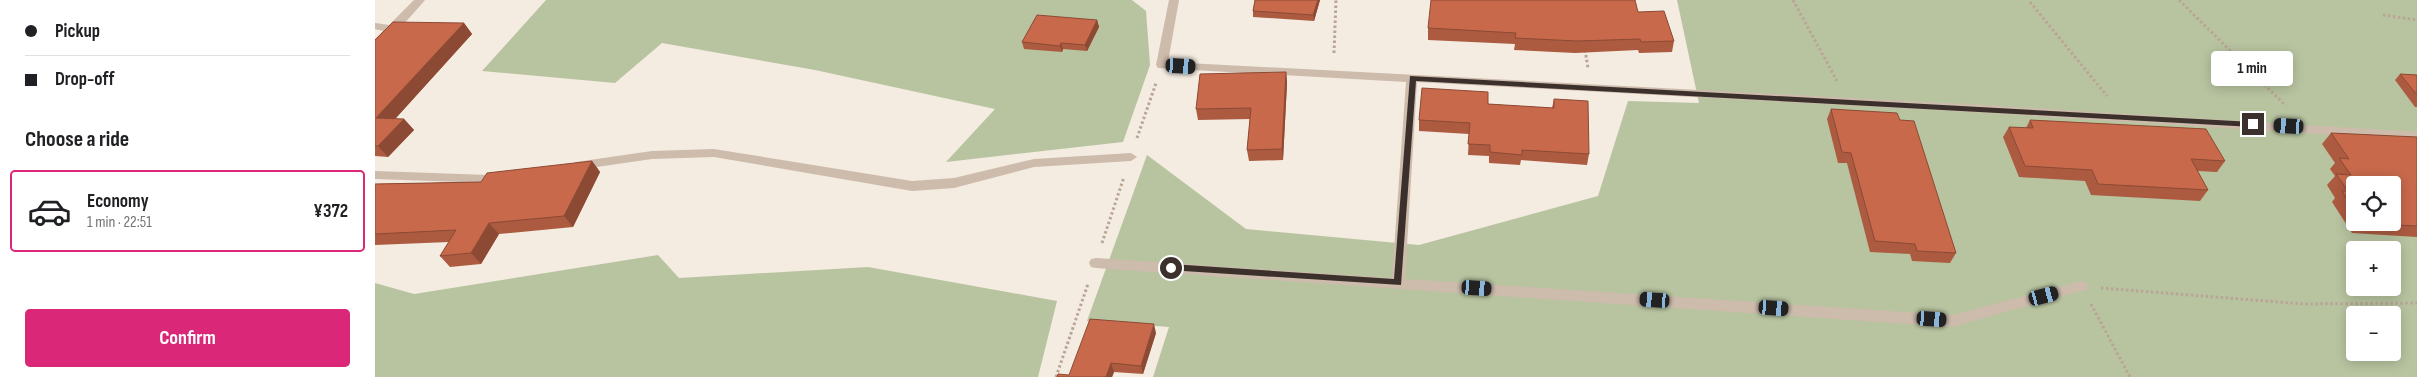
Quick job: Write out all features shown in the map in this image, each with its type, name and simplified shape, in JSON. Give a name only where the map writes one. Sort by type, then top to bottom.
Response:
[{"type":"street","points":[[375,45],[420,0]]},
{"type":"street","points":[[1174,0],[1162,65],[1849,102],[2417,136]]},
{"type":"street","points":[[375,26],[392,29]]},
{"type":"street","points":[[1398,282],[1412,78]]},
{"type":"street","points":[[566,168],[653,155],[714,153],[911,186],[954,183],[1034,163],[1131,158]]},
{"type":"street","points":[[375,175],[489,179],[508,176]]},
{"type":"street","points":[[1095,263],[1398,282],[1952,321],[2081,286]]},
{"type":"path","points":[[1334,74],[1336,0]]},
{"type":"path","points":[[1793,0],[1849,102]]},
{"type":"path","points":[[2179,0],[2308,128]]},
{"type":"path","points":[[2029,2],[2125,118]]},
{"type":"path","points":[[2383,16],[2417,20]]},
{"type":"path","points":[[1585,49],[1592,88]]},
{"type":"path","points":[[1056,377],[1162,65]]},
{"type":"path","points":[[2081,286],[2304,304],[2417,303]]},
{"type":"path","points":[[2081,286],[2130,377]]},
{"type":"green space","points":[[546,0],[1132,0],[1146,11],[1150,65],[1123,142],[946,162],[995,109],[815,70],[662,43],[615,83],[482,71]]},
{"type":"green space","points":[[1677,0],[2417,0],[2417,377],[1153,377],[1169,327],[1087,321],[1147,155],[1246,229],[1419,245],[1598,196],[1628,101],[1699,103]]},
{"type":"green space","points":[[658,255],[679,278],[868,267],[1057,301],[1038,377],[375,377],[375,283],[414,294]]},
{"type":"building","points":[[1255,0],[1318,0],[1313,15],[1253,11]]},
{"type":"building","points":[[1431,0],[1635,0],[1638,12],[1664,11],[1674,41],[1641,42],[1640,39],[1577,41],[1515,38],[1516,33],[1428,28]]},
{"type":"building","points":[[1037,15],[1097,20],[1085,45],[1061,43],[1060,46],[1022,42]]},
{"type":"building","points":[[393,22],[464,23],[376,118],[404,119],[378,146],[375,146],[375,40]]},
{"type":"building","points":[[1286,72],[1282,149],[1247,150],[1251,108],[1196,109],[1200,74]]},
{"type":"building","points":[[2400,74],[2417,75],[2417,95]]},
{"type":"building","points":[[1422,88],[1488,92],[1488,104],[1554,108],[1554,99],[1588,101],[1589,154],[1522,150],[1522,155],[1490,152],[1490,145],[1468,144],[1470,123],[1419,120]]},
{"type":"building","points":[[1831,109],[1897,113],[1900,120],[1914,121],[1956,253],[1917,251],[1915,244],[1875,241],[1851,153],[1842,152]]},
{"type":"building","points":[[2030,120],[2206,129],[2225,161],[2191,159],[2208,190],[2098,184],[2092,170],[2025,166],[2009,127],[2033,128]]},
{"type":"building","points":[[2331,133],[2417,137],[2417,226],[2401,225],[2401,176],[2346,176],[2346,188],[2336,174],[2351,175],[2339,158],[2349,159]]},
{"type":"building","points":[[592,161],[564,216],[489,223],[471,253],[440,256],[456,230],[375,234],[375,184],[481,182],[487,173]]},
{"type":"building","points":[[1090,319],[1154,324],[1141,366],[1111,363],[1106,377],[1057,377],[1058,374],[1069,375]]},
{"type":"route","points":[[1171,268],[1398,282],[1412,78],[2253,124]]}]
